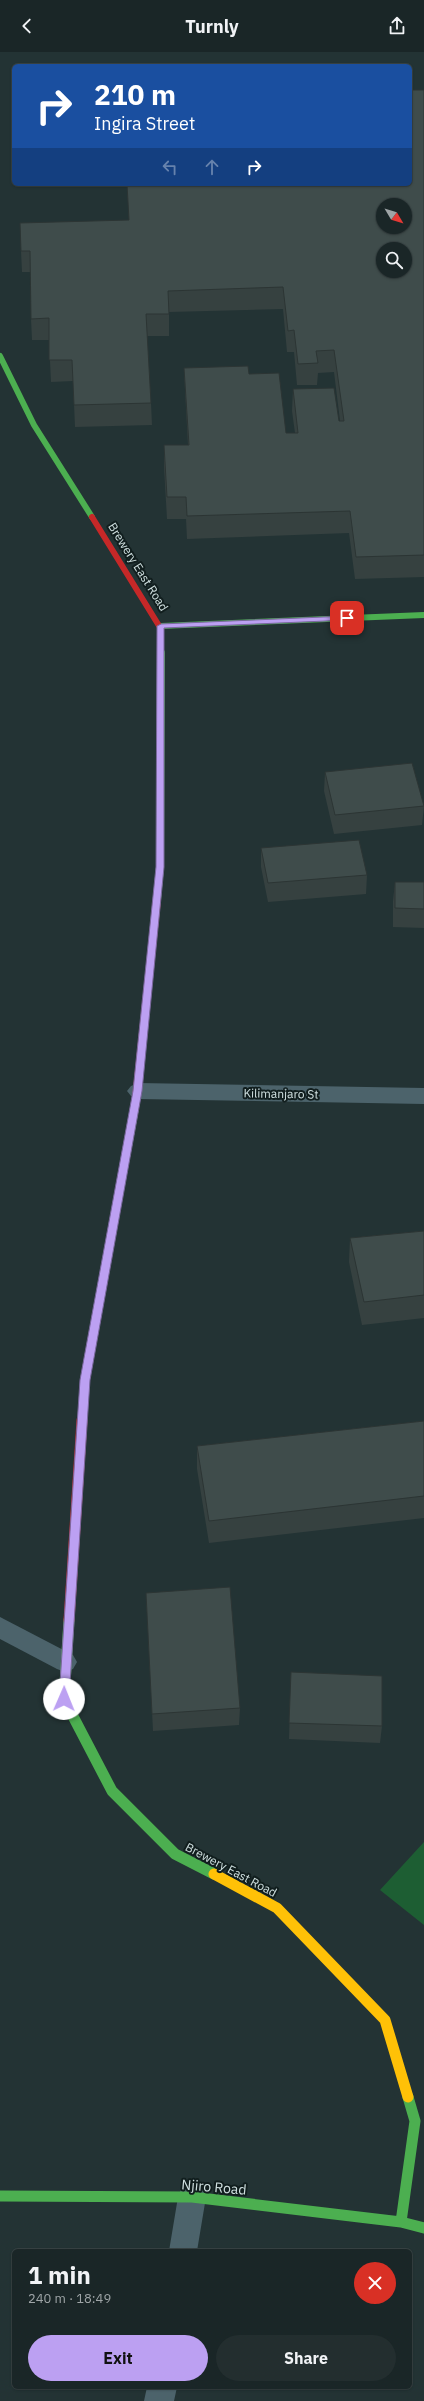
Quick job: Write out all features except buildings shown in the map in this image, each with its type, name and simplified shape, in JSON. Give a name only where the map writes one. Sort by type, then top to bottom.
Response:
[{"type":"street","name":"Brewery East Road","points":[[0,356],[34,425],[161,626],[160,867],[138,1091],[85,1380],[65,1662],[64,1699],[112,1791],[175,1854],[277,1908],[385,2020],[415,2121],[401,2222]]},
{"type":"street","points":[[161,626],[424,615]]},
{"type":"street","name":"Kilimanjaro St","points":[[138,1091],[424,1096]]},
{"type":"street","name":"Njiro Road","points":[[0,2196],[192,2197],[401,2222],[424,2228]]},
{"type":"street","points":[[183,2249],[192,2197]]},
{"type":"street","points":[[159,2401],[162,2389]]},
{"type":"lane","points":[[0,1627],[65,1662]]},
{"type":"green space","points":[[424,1842],[424,1925],[380,1890]]},
{"type":"traffic: fast","points":[[0,356],[34,425],[92,517]]},
{"type":"traffic: fast","points":[[161,626],[424,615]]},
{"type":"traffic: fast","points":[[157,900],[160,867],[161,629]]},
{"type":"traffic: fast","points":[[83,1411],[85,1380],[135,1108]]},
{"type":"traffic: fast","points":[[69,1620],[64,1699],[112,1791],[175,1854],[214,1874]]},
{"type":"traffic: fast","points":[[401,2222],[415,2121],[408,2097]]},
{"type":"traffic: fast","points":[[0,2196],[192,2197],[401,2222],[424,2228]]},
{"type":"traffic: slow","points":[[214,1874],[277,1908],[385,2020],[408,2097]]},
{"type":"traffic: jam","points":[[92,517],[161,626],[161,629]]},
{"type":"traffic: jam","points":[[135,1108],[157,900]]},
{"type":"traffic: jam","points":[[69,1620],[83,1411]]},
{"type":"route","points":[[64,1699],[65,1662],[85,1380],[138,1091],[160,867],[161,626],[347,618]]}]
